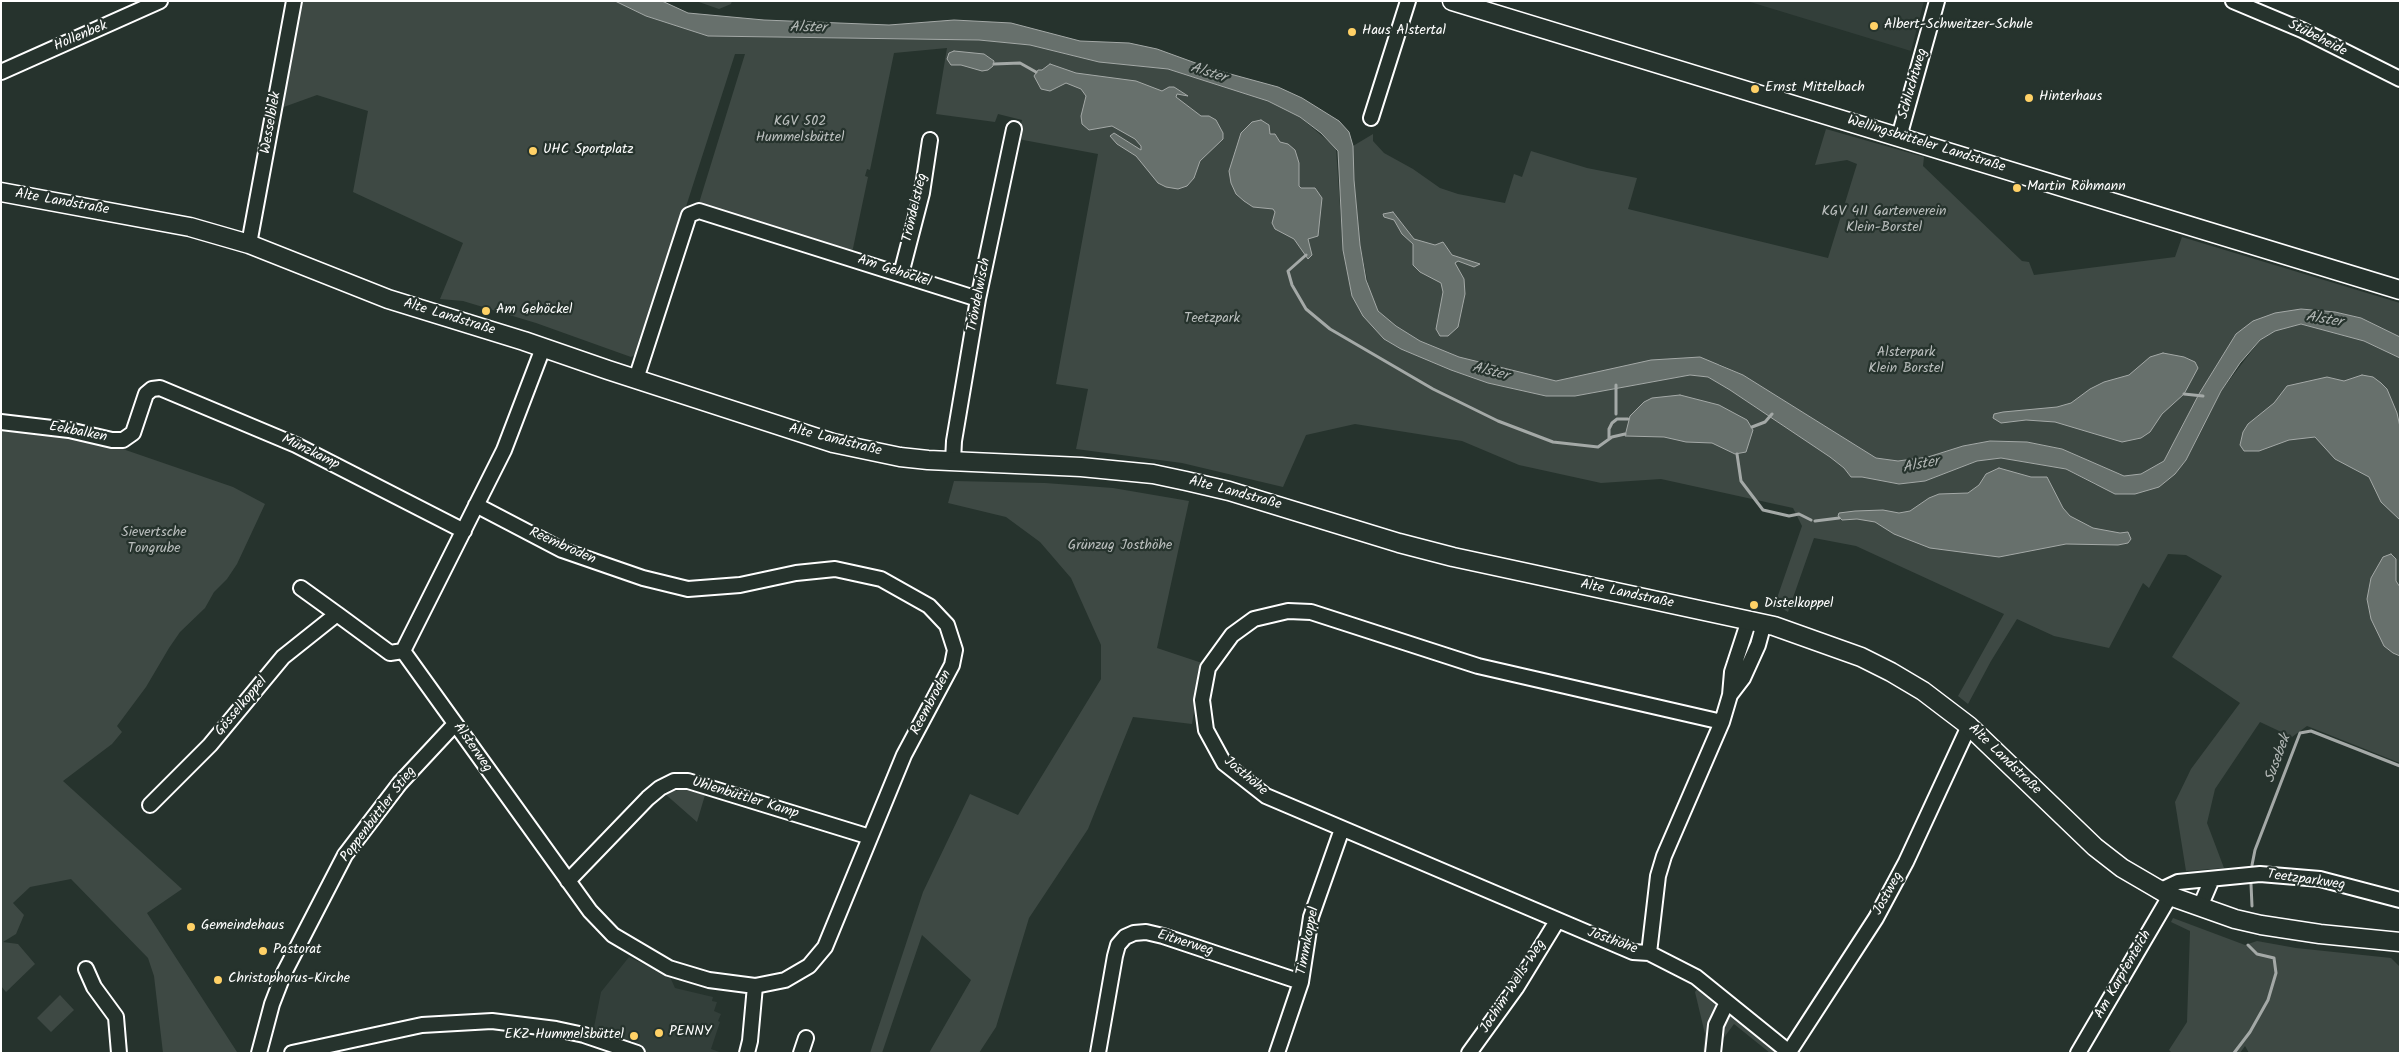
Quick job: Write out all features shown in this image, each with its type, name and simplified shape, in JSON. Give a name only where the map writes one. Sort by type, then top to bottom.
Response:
[{"type":"main road","name":"Wellingsbütteler Landstraße","points":[[1452,1],[2400,290]]},
{"type":"main road","name":"Alte Landstraße","points":[[1,192],[190,227],[249,244],[388,299],[833,443],[900,457],[1081,466],[1177,479],[1229,491],[1399,543],[1453,557],[1756,621],[1836,647],[1891,672],[1923,691],[1969,726],[2082,836],[2122,868],[2164,893],[2235,919],[2261,925],[2320,934],[2400,942]]},
{"type":"street","name":"Hollenbek","points":[[1,72],[160,1]]},
{"type":"street","name":"Wesselblek","points":[[249,244],[294,1]]},
{"type":"street","points":[[1371,118],[1408,1]]},
{"type":"street","name":"Schluchtweg","points":[[1899,137],[1937,1]]},
{"type":"street","name":"Stübeheide","points":[[2233,1],[2302,30],[2400,79]]},
{"type":"street","name":"Tröndelwisch","points":[[953,461],[954,441],[978,299],[1014,129]]},
{"type":"street","name":"Tröndelstieg","points":[[901,274],[922,192],[930,140]]},
{"type":"street","name":"Am Gehöckel","points":[[636,379],[689,215],[699,211],[978,299]]},
{"type":"street","points":[[301,588],[390,653],[402,651],[504,450],[543,348]]},
{"type":"street","name":"Eekbalken","points":[[1,422],[69,430],[112,440],[123,440],[133,433],[144,398],[152,389]]},
{"type":"street","name":"Münzkamp","points":[[152,389],[164,389],[296,445],[464,531]]},
{"type":"street","name":"Reembroden","points":[[476,505],[562,550],[643,578],[688,589],[740,586],[796,573],[835,569],[881,579],[930,606],[940,616],[950,632],[955,650],[952,665],[904,755],[825,947],[810,966],[785,980],[754,986]]},
{"type":"street","name":"Josthöhe","points":[[1722,722],[1478,666],[1311,612],[1288,611],[1254,619],[1232,635],[1208,668],[1202,700],[1206,730],[1224,763],[1266,796],[1633,952],[1649,953],[1696,977],[1790,1052]]},
{"type":"street","name":"Gösselkoppel","points":[[150,805],[210,745],[283,657],[337,614]]},
{"type":"street","points":[[1649,953],[1658,876],[1664,856],[1722,722],[1730,695],[1744,678],[1758,646],[1756,621]]},
{"type":"street","name":"Alsterweg","points":[[402,651],[568,882],[590,911],[613,935],[668,968],[709,980],[754,986]]},
{"type":"street","name":"Poppenbüttler Stieg","points":[[260,1053],[272,1004],[284,973],[346,855],[400,783],[455,724]]},
{"type":"street","name":"Jostweg","points":[[1790,1052],[1876,918],[1906,862],[1969,726]]},
{"type":"street","name":"Uhlenbüttler Kamp","points":[[568,882],[648,798],[660,788],[674,781],[688,782],[870,837]]},
{"type":"street","name":"Timmkoppel","points":[[1277,1053],[1301,982],[1311,916],[1342,829]]},
{"type":"street","name":"Teetzparkweg","points":[[2164,893],[2178,882],[2260,874],[2305,878],[2349,886],[2400,900]]},
{"type":"street","points":[[2200,907],[2212,879]]},
{"type":"street","name":"Am Karpfenteich","points":[[2078,1053],[2164,893]]},
{"type":"street","name":"Jochim-Wells-Weg","points":[[1469,1053],[1516,988],[1557,920]]},
{"type":"street","name":"Eitnerweg","points":[[1098,1053],[1118,945],[1125,937],[1134,933],[1146,932],[1163,936],[1301,982]]},
{"type":"street","points":[[86,968],[94,987],[114,1012],[119,1053]]},
{"type":"street","points":[[747,1053],[750,1041],[754,986]]},
{"type":"street","points":[[1713,1053],[1716,1025],[1727,1002]]},
{"type":"street","points":[[292,1053],[422,1025],[492,1021],[556,1028],[584,1035],[637,1053]]},
{"type":"street","points":[[801,1053],[806,1038]]},
{"type":"shaded area","name":"Albert-Schweitzer-Schule","points":[[1747,1],[1924,1],[1911,51]]},
{"type":"shaded area","points":[[629,957],[670,977],[675,988],[713,997],[712,1001],[717,1002],[714,1011],[721,1014],[711,1049],[722,1053],[644,1053],[593,1032],[601,992]]},
{"type":"green space","name":"Teetzpark","points":[[300,1],[615,1],[646,16],[708,36],[979,40],[1030,45],[1099,62],[1168,69],[1268,101],[1300,117],[1336,148],[1343,250],[1352,296],[1384,339],[1401,349],[1451,370],[1488,383],[1546,396],[1575,396],[1690,375],[1708,377],[1830,457],[1844,468],[1851,477],[1862,477],[1899,484],[1925,481],[1977,461],[2001,458],[2066,469],[2096,485],[2175,474],[2186,460],[2221,391],[2260,340],[2275,331],[2301,324],[2364,341],[2400,358],[2400,763],[2307,726],[2292,737],[2260,722],[2215,789],[2207,823],[2224,868],[2186,871],[2175,802],[2191,769],[2240,703],[2172,657],[2222,576],[2186,555],[2168,554],[2149,588],[2143,583],[2109,648],[2054,636],[2017,619],[1991,661],[1968,704],[1958,696],[2004,614],[1856,546],[1814,538],[1788,612],[1775,604],[1802,526],[1793,508],[1661,479],[1601,483],[1519,465],[1462,441],[1355,424],[1306,435],[1283,487],[1182,463],[1076,449],[1088,389],[1056,384],[1098,154],[1018,139],[1022,120],[998,114],[995,122],[936,114],[947,48],[894,53],[870,170],[867,169],[865,176],[868,177],[852,253],[699,203],[745,54],[735,54],[639,353],[631,357],[536,323],[463,301],[440,299],[463,243],[353,192],[368,111],[317,95],[281,108]]},
{"type":"green space","points":[[696,1],[732,1],[731,4],[719,9]]},
{"type":"green space","name":"Alsterpark Klein Borstel","points":[[1826,129],[1924,157],[1923,166],[2022,261],[2029,262],[2034,275],[2175,257],[2182,237],[2400,303],[2400,337],[2361,318],[2335,312],[2301,309],[2236,334],[2199,394],[2164,461],[2150,471],[2136,476],[2124,476],[2062,449],[2027,442],[1990,441],[1963,446],[1928,457],[1898,461],[1876,458],[1743,375],[1719,364],[1593,374],[1556,381],[1459,357],[1420,341],[1396,326],[1378,311],[1371,298],[1360,245],[1353,146],[1373,134],[1373,141],[1384,153],[1413,169],[1440,188],[1458,194],[1505,203],[1514,174],[1522,177],[1531,151],[1587,168],[1637,178],[1628,209],[1828,258],[1857,164],[1847,160],[1815,165]]},
{"type":"green space","name":"Sievertsche Tongrube","points":[[1,426],[114,446],[233,487],[265,504],[237,564],[227,579],[214,592],[205,608],[180,632],[169,648],[146,687],[117,726],[122,732],[112,744],[63,781],[182,889],[147,913],[237,1052],[163,1053],[154,976],[148,958],[71,879],[30,887],[13,903],[24,915],[16,934],[3,942],[18,944],[35,964],[6,992],[1,986]]},
{"type":"green space","name":"Grünzug Josthöhe","points":[[954,481],[1045,483],[1113,488],[1189,501],[1157,648],[1202,663],[1192,724],[1133,717],[1088,829],[1029,918],[996,1027],[979,1053],[929,1053],[971,980],[922,935],[882,1053],[870,1053],[923,892],[970,794],[1018,815],[1101,679],[1101,645],[1071,578],[1040,542],[1006,517],[948,503]]},
{"type":"green space","points":[[684,789],[705,795],[697,822],[664,793]]},
{"type":"green space","points":[[2173,918],[2245,945],[2257,941],[2296,948],[2391,958],[2399,966],[2400,1053],[2249,1053],[2245,1046],[2240,1053],[2172,1053],[2169,1050],[2187,1022],[2190,931],[2171,922]]},
{"type":"green space","points":[[1700,985],[1717,1002],[1709,1053],[1703,1053],[1705,1034],[1695,992]]},
{"type":"green space","points":[[60,995],[74,1010],[51,1032],[37,1018]]},
{"type":"green space","points":[[1732,1014],[1781,1053],[1770,1053],[1734,1024],[1720,1043],[1721,1026],[1728,1015]]},
{"type":"water","name":"Alster","points":[[615,1],[662,1],[688,13],[764,20],[889,25],[954,20],[1011,23],[1080,41],[1129,43],[1157,49],[1212,69],[1278,87],[1302,98],[1339,121],[1349,132],[1353,146],[1360,245],[1366,280],[1378,311],[1396,326],[1420,341],[1459,357],[1556,381],[1651,360],[1700,357],[1743,375],[1876,458],[1898,461],[1928,457],[1963,446],[1990,441],[2027,442],[2062,449],[2124,476],[2141,474],[2164,461],[2199,394],[2236,334],[2253,321],[2275,313],[2301,309],[2335,312],[2361,318],[2400,337],[2400,358],[2364,341],[2301,324],[2275,331],[2260,340],[2240,363],[2221,391],[2186,460],[2175,474],[2159,487],[2135,494],[2115,494],[2066,469],[2001,458],[1977,461],[1925,481],[1899,484],[1862,477],[1851,477],[1844,468],[1830,457],[1708,377],[1690,375],[1575,396],[1546,396],[1488,383],[1451,370],[1401,349],[1384,339],[1363,316],[1352,296],[1343,250],[1338,151],[1321,133],[1300,117],[1268,101],[1168,69],[1099,62],[1030,45],[979,40],[708,36],[646,16]]},
{"type":"water","points":[[954,51],[984,54],[994,61],[993,66],[988,70],[982,71],[961,65],[951,65],[947,59],[949,53]]},
{"type":"water","points":[[1050,64],[1076,73],[1136,81],[1162,91],[1169,87],[1174,87],[1188,96],[1177,94],[1176,97],[1201,116],[1209,116],[1216,120],[1223,133],[1223,139],[1200,161],[1194,178],[1187,186],[1178,189],[1166,187],[1158,183],[1136,156],[1117,144],[1110,136],[1114,133],[1141,150],[1141,146],[1135,139],[1112,126],[1089,130],[1082,124],[1081,116],[1086,96],[1081,89],[1066,83],[1050,91],[1041,89],[1034,76],[1038,70],[1042,70]]},
{"type":"water","points":[[1261,120],[1269,125],[1270,134],[1275,134],[1280,142],[1288,144],[1295,150],[1299,163],[1299,186],[1301,188],[1315,188],[1322,198],[1318,236],[1308,239],[1312,255],[1308,259],[1294,239],[1275,229],[1272,223],[1275,212],[1273,209],[1253,207],[1236,194],[1231,183],[1229,171],[1241,133],[1252,122]]},
{"type":"water","points":[[1393,212],[1414,239],[1435,245],[1443,242],[1452,255],[1480,264],[1474,267],[1458,261],[1455,263],[1464,279],[1465,294],[1458,327],[1448,336],[1440,336],[1436,329],[1443,292],[1441,283],[1420,272],[1413,265],[1413,244],[1402,234],[1394,220],[1384,217],[1383,214]]},
{"type":"water","points":[[2163,353],[2184,357],[2195,362],[2198,368],[2184,394],[2162,414],[2150,432],[2141,438],[2122,442],[2055,422],[2026,420],[2001,423],[1993,418],[1994,414],[2003,412],[2057,407],[2071,403],[2090,389],[2104,382],[2129,375],[2150,357]]},
{"type":"water","points":[[2362,375],[2373,377],[2387,389],[2397,413],[2400,427],[2400,520],[2381,502],[2369,477],[2335,459],[2315,437],[2289,440],[2259,451],[2244,451],[2240,445],[2243,432],[2248,424],[2274,403],[2287,386],[2327,377],[2344,381]]},
{"type":"water","points":[[1680,395],[1719,405],[1747,420],[1753,430],[1746,452],[1735,454],[1712,443],[1686,442],[1664,437],[1625,436],[1630,416],[1644,402],[1652,398]]},
{"type":"water","points":[[1999,468],[2031,477],[2047,477],[2063,508],[2070,516],[2093,528],[2120,533],[2128,532],[2131,539],[2128,543],[2118,545],[2066,544],[1999,557],[1930,548],[1894,534],[1875,522],[1857,519],[1842,520],[1838,516],[1839,513],[1855,511],[1883,510],[1899,513],[1910,511],[1929,498],[1939,494],[1968,493],[1979,485],[1986,474]]},
{"type":"water","points":[[2391,554],[2396,559],[2396,581],[2400,587],[2400,656],[2384,646],[2371,619],[2367,599],[2371,578],[2383,557]]},
{"type":"waterway","points":[[994,64],[1020,63],[1036,72]]},
{"type":"waterway","points":[[1306,255],[1288,271],[1292,285],[1306,309],[1330,329],[1433,389],[1498,421],[1553,442],[1598,447],[1612,437],[1625,434]]},
{"type":"waterway","points":[[1616,385],[1616,414]]},
{"type":"waterway","points":[[2184,394],[2203,396]]},
{"type":"waterway","points":[[1752,427],[1765,422],[1772,414]]},
{"type":"waterway","points":[[1609,438],[1609,429],[1612,423],[1617,419],[1628,419]]},
{"type":"waterway","points":[[1737,454],[1741,481],[1763,510],[1789,516],[1799,514],[1811,520]]},
{"type":"waterway","points":[[1815,521],[1839,518]]},
{"type":"waterway","name":"Susebek","points":[[2252,865],[2255,850],[2300,733],[2311,731],[2400,766]]},
{"type":"waterway","name":"Susebek","points":[[2251,884],[2252,906]]},
{"type":"waterway","name":"Susebek","points":[[2234,1053],[2250,1032],[2268,1000],[2276,973],[2274,958],[2257,954],[2248,945]]},
{"type":"place","name":"Albert-Schweitzer-Schule","points":[[1874,26]]},
{"type":"place","name":"Haus Alstertal","points":[[1352,32]]},
{"type":"place","name":"Ernst Mittelbach","points":[[1755,89]]},
{"type":"place","name":"Hinterhaus","points":[[2029,98]]},
{"type":"place","name":"UHC Sportplatz","points":[[533,151]]},
{"type":"place","name":"Martin Röhmann","points":[[2017,188]]},
{"type":"place","name":"Am Gehöckel","points":[[486,311]]},
{"type":"place","name":"Distelkoppel","points":[[1754,605]]},
{"type":"place","name":"Gemeindehaus","points":[[191,927]]},
{"type":"place","name":"Pastorat","points":[[263,951]]},
{"type":"place","name":"Christophorus-Kirche","points":[[218,980]]},
{"type":"place","name":"PENNY","points":[[659,1033]]},
{"type":"place","name":"EKZ Hummelsbüttel","points":[[634,1036]]},
{"type":"park label","name":"KGV 502 Hummelsbüttel","points":[[800,132]]},
{"type":"park label","name":"KGV 411 Gartenverein Klein-Borstel","points":[[1884,222]]}]
